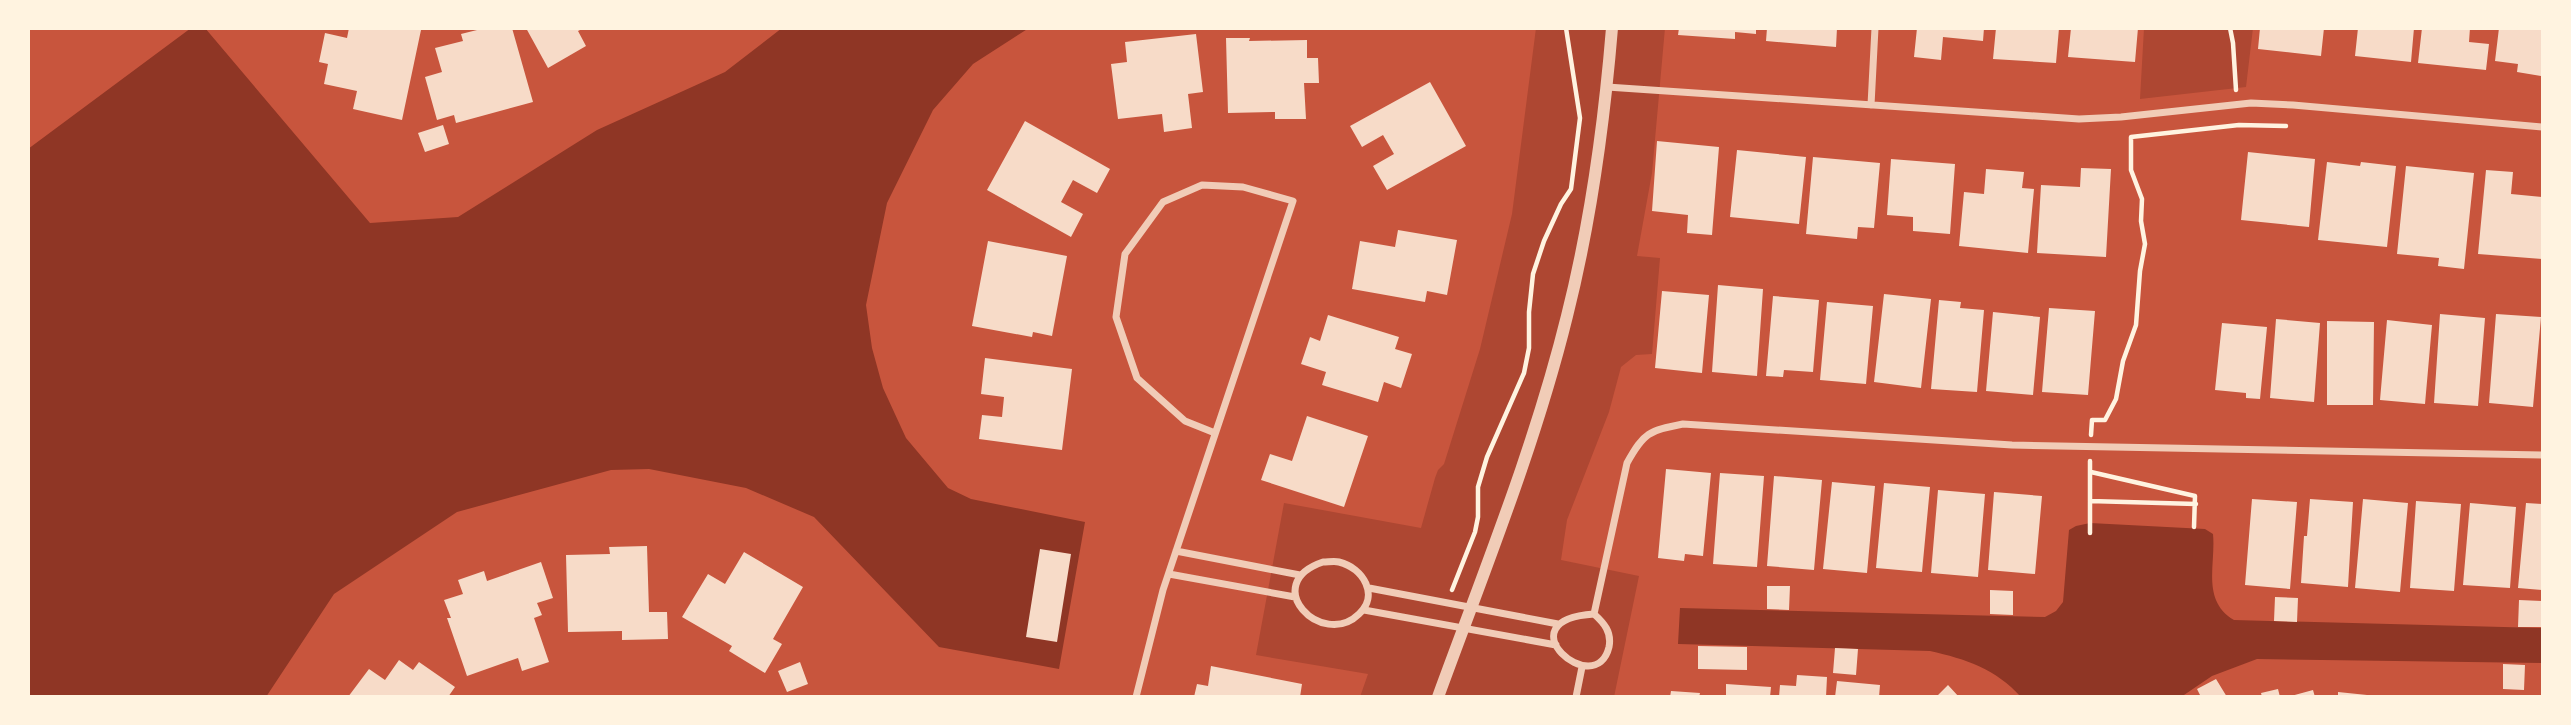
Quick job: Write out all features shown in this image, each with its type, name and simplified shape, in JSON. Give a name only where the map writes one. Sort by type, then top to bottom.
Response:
[{"type":"street","points":[[1438,697],[1545,397],[1567,317],[1588,222],[1607,87],[1612,28]]},
{"type":"street","points":[[1871,105],[1875,28]]},
{"type":"street","points":[[1607,87],[2079,119],[2236,105],[2293,105],[2543,127]]},
{"type":"street","points":[[1136,697],[1153,621],[1293,201],[1243,187],[1202,185],[1163,202],[1125,254],[1116,317],[1138,378],[1185,421],[1215,433]]},
{"type":"street","points":[[1594,614],[1627,463],[1639,442],[1655,429],[1683,424],[2012,445],[2543,455]]},
{"type":"street","points":[[1176,551],[1300,575]]},
{"type":"street","points":[[1323,562],[1340,562],[1357,573],[1369,588],[1369,599],[1364,610],[1353,620],[1340,625],[1313,619],[1303,612],[1295,597],[1295,587],[1300,575],[1311,566],[1323,562]]},
{"type":"street","points":[[1169,574],[1295,597]]},
{"type":"street","points":[[1369,588],[1558,624],[1577,615],[1594,614],[1609,632],[1609,646],[1604,658],[1594,666],[1582,667],[1567,659],[1553,638],[1558,624]]},
{"type":"street","points":[[1364,610],[1556,645]]},
{"type":"street","points":[[1576,697],[1582,667]]},
{"type":"path","points":[[1448,602],[1475,532],[1478,487],[1487,457],[1524,373],[1529,348],[1529,312],[1534,274],[1544,241],[1571,189],[1580,118],[1566,28]]},
{"type":"path","points":[[2230,28],[2235,65],[2236,105]]},
{"type":"path","points":[[2090,533],[2092,420],[2105,420],[2116,399],[2123,361],[2136,325],[2145,244],[2141,221],[2142,199],[2131,170],[2131,137],[2239,125],[2286,126]]},
{"type":"path","points":[[2090,472],[2195,496],[2194,527]]},
{"type":"path","points":[[2090,501],[2196,504]]},
{"type":"shaded area","points":[[191,28],[205,28],[370,223],[458,217],[597,130],[725,72],[782,28],[1029,28],[973,64],[933,110],[887,203],[866,305],[872,348],[883,388],[906,438],[948,488],[971,499],[1085,522],[1059,669],[939,647],[814,517],[746,488],[649,469],[611,470],[457,512],[334,594],[266,697],[28,697],[28,149]]},
{"type":"shaded area","points":[[1536,28],[1665,28],[1652,173],[1637,256],[1660,258],[1652,354],[1636,355],[1621,367],[1609,412],[1567,520],[1561,560],[1639,576],[1614,697],[1360,697],[1368,674],[1256,655],[1284,503],[1421,528],[1435,478],[1444,464],[1480,349],[1512,214]]},
{"type":"shaded area","points":[[2144,28],[2253,28],[2246,87],[2140,99]]},
{"type":"shaded area","points":[[2090,523],[2205,529],[2213,534],[2214,592],[2224,612],[2234,620],[2541,628],[2543,663],[2257,659],[2212,676],[2181,697],[2021,697],[2001,679],[1980,666],[1930,651],[1678,644],[1680,608],[2045,617],[2056,611],[2063,602],[2069,530]]},
{"type":"building","points":[[349,28],[421,30],[402,120],[353,109],[357,91],[324,84],[328,64],[319,62],[325,33],[347,38]]},
{"type":"building","points":[[485,28],[512,28],[533,102],[456,123],[454,115],[437,120],[425,77],[442,72],[435,48],[463,41],[461,34]]},
{"type":"building","points":[[526,28],[584,28],[578,31],[586,46],[548,68]]},
{"type":"building","points":[[1679,28],[1756,28],[1756,34],[1735,32],[1735,39],[1678,35]]},
{"type":"building","points":[[1767,28],[1837,28],[1836,47],[1766,41]]},
{"type":"building","points":[[1917,28],[1984,28],[1983,41],[1943,37],[1941,60],[1914,57]]},
{"type":"building","points":[[1996,28],[2059,28],[2056,63],[1993,59]]},
{"type":"building","points":[[2071,28],[2138,28],[2135,62],[2068,57]]},
{"type":"building","points":[[2260,28],[2324,28],[2321,56],[2258,49]]},
{"type":"building","points":[[2358,28],[2414,28],[2411,62],[2355,56]]},
{"type":"building","points":[[2422,28],[2470,28],[2469,42],[2489,44],[2486,70],[2418,63]]},
{"type":"building","points":[[2499,28],[2543,28],[2541,76],[2517,72],[2518,64],[2495,61]]},
{"type":"building","points":[[1196,34],[1203,92],[1188,94],[1192,128],[1164,132],[1162,114],[1118,119],[1111,64],[1127,62],[1125,42]]},
{"type":"building","points":[[1226,38],[1250,38],[1249,41],[1307,40],[1307,58],[1318,58],[1319,83],[1304,83],[1306,119],[1275,119],[1275,112],[1228,113]]},
{"type":"building","points":[[1430,82],[1466,146],[1387,190],[1373,166],[1394,154],[1383,135],[1362,147],[1350,126]]},
{"type":"building","points":[[1025,121],[1110,169],[1097,193],[1073,180],[1061,202],[1083,214],[1071,237],[987,190]]},
{"type":"building","points":[[443,125],[449,144],[425,152],[418,133]]},
{"type":"building","points":[[1657,141],[1719,147],[1712,235],[1687,233],[1688,215],[1652,211]]},
{"type":"building","points":[[1737,150],[1806,157],[1799,224],[1730,217]]},
{"type":"building","points":[[2248,152],[2315,159],[2309,227],[2241,220]]},
{"type":"building","points":[[1813,157],[1880,163],[1874,228],[1858,227],[1857,239],[1806,234]]},
{"type":"building","points":[[1891,159],[1955,164],[1950,234],[1913,231],[1913,217],[1887,215]]},
{"type":"building","points":[[2327,162],[2396,166],[2387,247],[2318,240]]},
{"type":"building","points":[[2406,166],[2474,173],[2464,269],[2438,266],[2439,258],[2397,254]]},
{"type":"building","points":[[2081,168],[2111,169],[2106,257],[2037,253],[2041,185],[2080,187]]},
{"type":"building","points":[[1986,169],[2024,172],[2022,188],[2034,189],[2028,253],[1959,246],[1964,192],[1984,194]]},
{"type":"building","points":[[2486,170],[2513,172],[2511,194],[2543,197],[2543,259],[2478,254]]},
{"type":"building","points":[[1398,230],[1457,240],[1447,295],[1427,291],[1425,302],[1352,289],[1360,241],[1395,247]]},
{"type":"building","points":[[988,241],[1067,256],[1052,336],[1033,332],[1032,337],[972,326]]},
{"type":"building","points":[[1718,285],[1763,289],[1757,376],[1712,372]]},
{"type":"building","points":[[1662,291],[1709,295],[1702,373],[1655,368]]},
{"type":"building","points":[[1884,294],[1931,299],[1921,388],[1874,382]]},
{"type":"building","points":[[1773,296],[1819,300],[1813,372],[1784,370],[1783,377],[1766,376]]},
{"type":"building","points":[[1939,300],[1961,302],[1960,308],[1984,310],[1977,392],[1931,389]]},
{"type":"building","points":[[1827,302],[1873,306],[1866,384],[1820,380]]},
{"type":"building","points":[[2049,308],[2095,311],[2088,395],[2042,392]]},
{"type":"building","points":[[1993,312],[2040,317],[2033,395],[1986,391]]},
{"type":"building","points":[[2440,314],[2485,318],[2478,406],[2434,403]]},
{"type":"building","points":[[2496,314],[2541,317],[2533,407],[2489,403]]},
{"type":"building","points":[[1328,315],[1399,337],[1395,349],[1412,354],[1401,388],[1384,382],[1378,402],[1322,385],[1326,372],[1301,364],[1310,337],[1320,341]]},
{"type":"building","points":[[2276,319],[2320,323],[2314,402],[2270,398]]},
{"type":"building","points":[[2387,320],[2432,325],[2425,404],[2380,400]]},
{"type":"building","points":[[2327,321],[2374,322],[2373,405],[2327,405]]},
{"type":"building","points":[[2222,323],[2267,327],[2260,399],[2246,398],[2246,393],[2215,390]]},
{"type":"building","points":[[985,358],[1072,369],[1062,450],[979,439],[982,415],[1002,417],[1004,397],[981,394]]},
{"type":"building","points":[[1307,416],[1368,436],[1344,507],[1261,480],[1270,454],[1292,461]]},
{"type":"building","points":[[1666,469],[1711,473],[1703,556],[1685,554],[1684,561],[1658,558]]},
{"type":"building","points":[[1720,473],[1764,476],[1757,567],[1713,564]]},
{"type":"building","points":[[1774,476],[1822,480],[1814,570],[1767,566]]},
{"type":"building","points":[[1832,482],[1875,486],[1867,573],[1823,569]]},
{"type":"building","points":[[1884,483],[1930,487],[1922,572],[1876,568]]},
{"type":"building","points":[[1938,490],[1985,494],[1978,577],[1931,573]]},
{"type":"building","points":[[1994,492],[2042,496],[2035,574],[1988,570]]},
{"type":"building","points":[[2252,499],[2297,502],[2290,589],[2245,585]]},
{"type":"building","points":[[2310,499],[2353,502],[2348,587],[2301,583]]},
{"type":"building","points":[[2363,499],[2408,503],[2400,592],[2355,588]]},
{"type":"building","points":[[2416,501],[2461,504],[2454,591],[2410,588]]},
{"type":"building","points":[[2470,503],[2516,507],[2510,588],[2463,585]]},
{"type":"building","points":[[2526,503],[2543,504],[2543,590],[2518,588]]},
{"type":"building","points":[[647,546],[649,612],[667,612],[668,639],[622,640],[622,631],[568,632],[566,555],[610,554],[609,547]]},
{"type":"building","points":[[1040,549],[1071,554],[1057,642],[1026,637]]},
{"type":"building","points":[[744,552],[803,587],[773,639],[782,644],[765,673],[729,651],[732,646],[682,617],[708,574],[725,584]]},
{"type":"building","points":[[541,562],[553,598],[537,603],[542,615],[534,618],[549,662],[522,671],[518,658],[467,676],[447,618],[451,618],[444,600],[463,594],[458,580],[484,571],[487,581]]},
{"type":"building","points":[[1767,586],[1790,586],[1789,610],[1767,609]]},
{"type":"building","points":[[1990,590],[2013,591],[2013,615],[1990,614]]},
{"type":"building","points":[[2275,597],[2298,598],[2297,622],[2274,621]]},
{"type":"building","points":[[2519,600],[2543,601],[2542,627],[2518,627]]},
{"type":"building","points":[[1698,646],[1747,647],[1747,670],[1698,669]]},
{"type":"building","points":[[1835,648],[1858,649],[1856,675],[1833,673]]},
{"type":"building","points":[[399,660],[413,670],[419,662],[455,687],[448,697],[348,697],[369,669],[385,680]]},
{"type":"building","points":[[800,662],[808,684],[787,692],[778,671]]},
{"type":"building","points":[[2503,664],[2525,665],[2524,690],[2503,689]]},
{"type":"building","points":[[1211,666],[1302,684],[1300,697],[1194,697],[1197,684],[1208,686]]},
{"type":"building","points":[[1797,675],[1827,677],[1826,697],[1779,697],[1780,685],[1796,686]]},
{"type":"building","points":[[2216,679],[2227,697],[2201,697],[2197,689]]},
{"type":"building","points":[[1837,681],[1880,685],[1879,697],[1835,697]]},
{"type":"building","points":[[1726,684],[1771,687],[1770,697],[1726,697]]},
{"type":"building","points":[[1948,685],[1959,697],[1936,697]]},
{"type":"building","points":[[2278,689],[2280,697],[2262,697],[2261,693]]},
{"type":"building","points":[[2313,690],[2315,697],[2291,697],[2291,696]]},
{"type":"building","points":[[1671,691],[1700,693],[1699,697],[1670,697]]},
{"type":"building","points":[[2338,692],[2367,695],[2367,697],[2338,697]]}]
